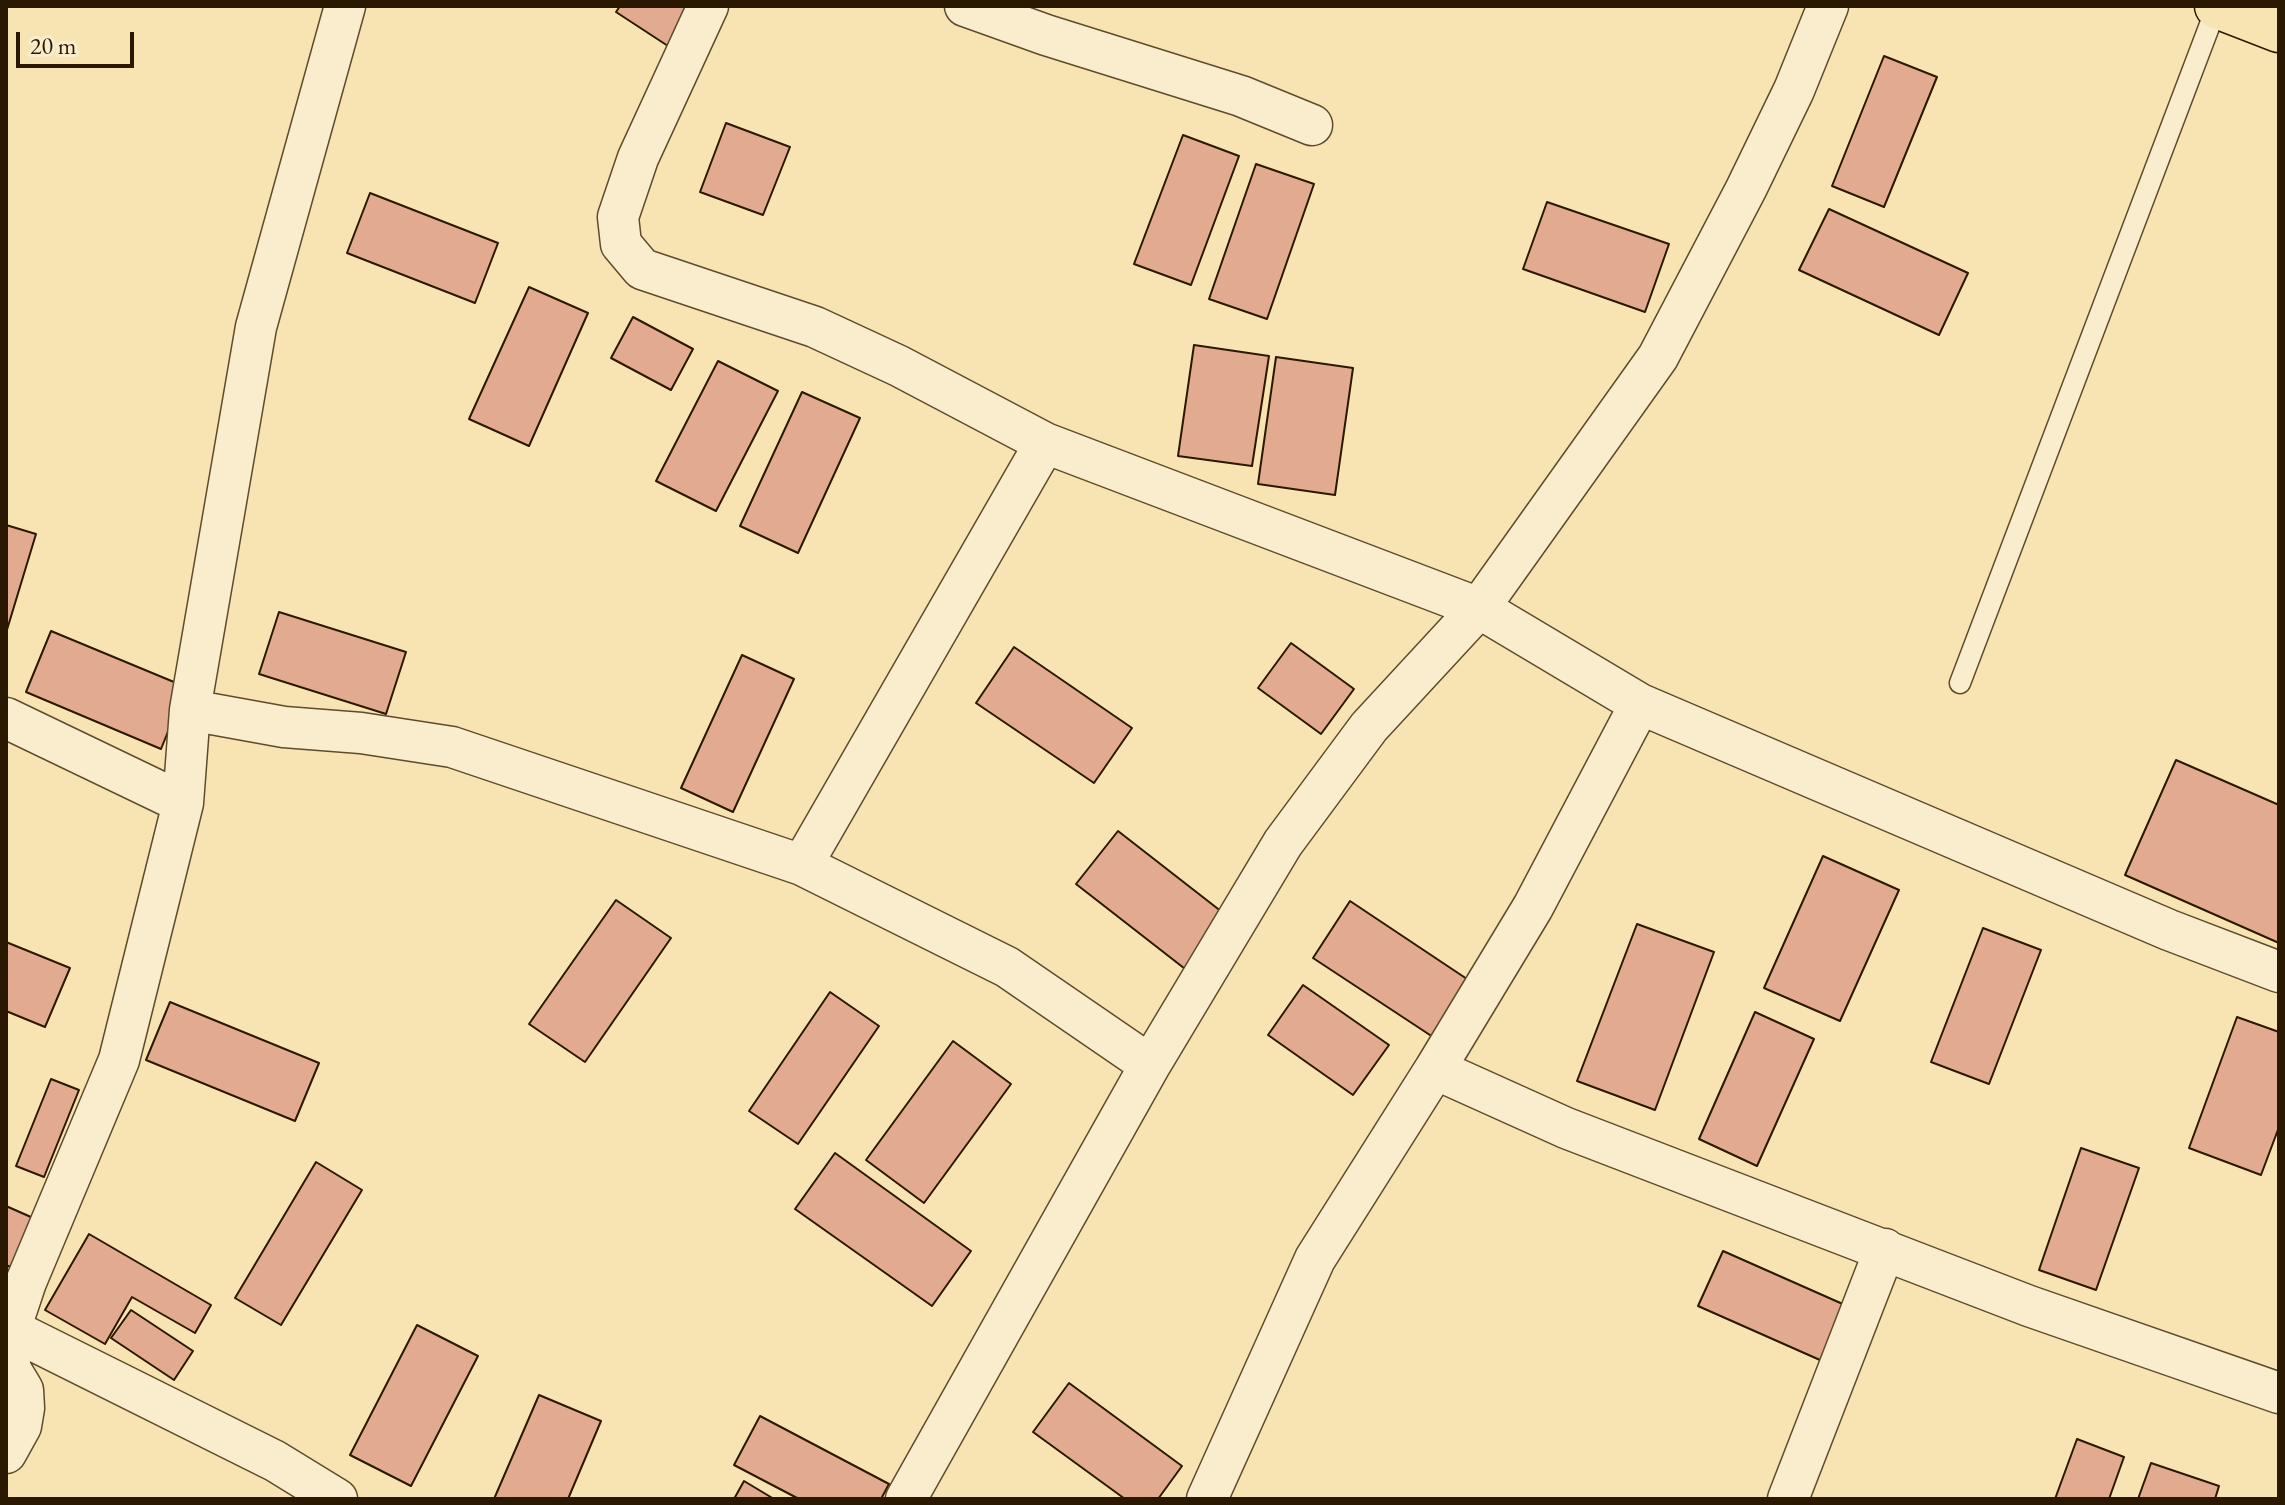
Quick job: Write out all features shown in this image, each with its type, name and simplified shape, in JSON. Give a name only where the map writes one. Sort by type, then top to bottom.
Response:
[{"type":"highway","points":[[2217,6],[2279,30]]},
{"type":"street","points":[[6,1453],[21,1426],[24,1408],[23,1390],[11,1370],[8,1328],[119,1060],[183,803],[190,710],[256,327],[345,6]]},
{"type":"street","points":[[708,6],[638,158],[618,217],[621,244],[642,269],[815,327],[899,366],[1045,443],[1479,608],[1640,704],[2169,930],[2279,972]]},
{"type":"street","points":[[965,6],[1046,35],[1241,96],[1312,125]]},
{"type":"street","points":[[906,1499],[1150,1065],[1283,843],[1369,727],[1479,608],[1658,357],[1794,90],[1828,6]]},
{"type":"street","points":[[802,865],[1045,443]]},
{"type":"street","points":[[1207,1499],[1315,1259],[1533,907],[1640,704]]},
{"type":"street","points":[[190,710],[284,727],[361,733],[452,747],[802,865],[1007,967],[1150,1065]]},
{"type":"street","points":[[6,718],[183,803]]},
{"type":"street","points":[[1435,1069],[1566,1128],[2029,1306],[2279,1393]]},
{"type":"street","points":[[1788,1499],[1885,1249]]},
{"type":"street","points":[[8,1328],[275,1461],[337,1499]]},
{"type":"lane","points":[[1960,683],[2217,6]]},
{"type":"building","points":[[620,6],[694,6],[668,46],[616,12]]},
{"type":"building","points":[[1884,56],[1937,77],[1884,207],[1832,186]]},
{"type":"building","points":[[726,123],[790,147],[763,215],[700,192]]},
{"type":"building","points":[[1183,135],[1239,156],[1191,285],[1134,264]]},
{"type":"building","points":[[1256,164],[1314,184],[1267,319],[1209,299]]},
{"type":"building","points":[[370,193],[498,243],[475,303],[347,253]]},
{"type":"building","points":[[1547,202],[1669,244],[1645,312],[1523,269]]},
{"type":"building","points":[[1829,209],[1968,273],[1939,335],[1799,270]]},
{"type":"building","points":[[529,287],[588,313],[529,446],[469,419]]},
{"type":"building","points":[[633,317],[693,349],[671,390],[611,358]]},
{"type":"building","points":[[1194,345],[1269,356],[1252,466],[1178,456]]},
{"type":"building","points":[[1276,357],[1353,368],[1335,495],[1258,484]]},
{"type":"building","points":[[718,361],[778,391],[716,511],[656,481]]},
{"type":"building","points":[[802,392],[860,418],[798,553],[740,526]]},
{"type":"building","points":[[6,525],[36,534],[6,633]]},
{"type":"building","points":[[279,612],[406,652],[386,714],[259,674]]},
{"type":"building","points":[[51,631],[186,687],[161,749],[26,692]]},
{"type":"building","points":[[1291,643],[1354,689],[1321,734],[1258,688]]},
{"type":"building","points":[[1014,647],[1132,728],[1094,783],[976,703]]},
{"type":"building","points":[[742,655],[794,679],[733,812],[681,788]]},
{"type":"building","points":[[2176,760],[2279,805],[2279,943],[2125,875]]},
{"type":"building","points":[[1118,831],[1231,919],[1189,972],[1076,884]]},
{"type":"building","points":[[1823,856],[1899,890],[1840,1021],[1764,988]]},
{"type":"building","points":[[616,900],[671,938],[585,1062],[529,1024]]},
{"type":"building","points":[[1350,901],[1473,983],[1436,1039],[1313,958]]},
{"type":"building","points":[[1637,924],[1714,952],[1655,1110],[1577,1081]]},
{"type":"building","points":[[1983,928],[2041,950],[1989,1084],[1931,1062]]},
{"type":"building","points":[[6,942],[70,968],[45,1027],[6,1011]]},
{"type":"building","points":[[1303,985],[1389,1045],[1353,1095],[1268,1035]]},
{"type":"building","points":[[830,992],[879,1026],[798,1144],[749,1111]]},
{"type":"building","points":[[170,1002],[319,1063],[295,1121],[146,1060]]},
{"type":"building","points":[[1755,1012],[1814,1039],[1757,1166],[1699,1139]]},
{"type":"building","points":[[2237,1017],[2279,1032],[2279,1127],[2261,1175],[2189,1148]]},
{"type":"building","points":[[953,1041],[1011,1084],[924,1203],[866,1160]]},
{"type":"building","points":[[51,1079],[79,1090],[44,1177],[16,1166]]},
{"type":"building","points":[[2081,1148],[2139,1168],[2096,1290],[2039,1270]]},
{"type":"building","points":[[835,1153],[971,1251],[932,1306],[795,1209]]},
{"type":"building","points":[[316,1162],[362,1190],[281,1325],[235,1298]]},
{"type":"building","points":[[6,1206],[40,1221],[17,1270],[6,1265]]},
{"type":"building","points":[[89,1234],[211,1305],[195,1333],[132,1297],[105,1344],[45,1310]]},
{"type":"building","points":[[1723,1251],[1854,1309],[1829,1364],[1698,1306]]},
{"type":"building","points":[[131,1310],[193,1351],[174,1380],[111,1338]]},
{"type":"building","points":[[417,1325],[478,1356],[411,1486],[350,1455]]},
{"type":"building","points":[[1069,1383],[1182,1466],[1158,1499],[1125,1499],[1033,1432]]},
{"type":"building","points":[[539,1395],[601,1421],[568,1499],[494,1499]]},
{"type":"building","points":[[760,1416],[889,1484],[881,1499],[799,1499],[734,1465]]},
{"type":"building","points":[[2077,1439],[2124,1457],[2109,1499],[2055,1499]]},
{"type":"building","points":[[2151,1463],[2219,1486],[2215,1499],[2138,1499]]},
{"type":"building","points":[[744,1481],[774,1499],[734,1499]]}]
